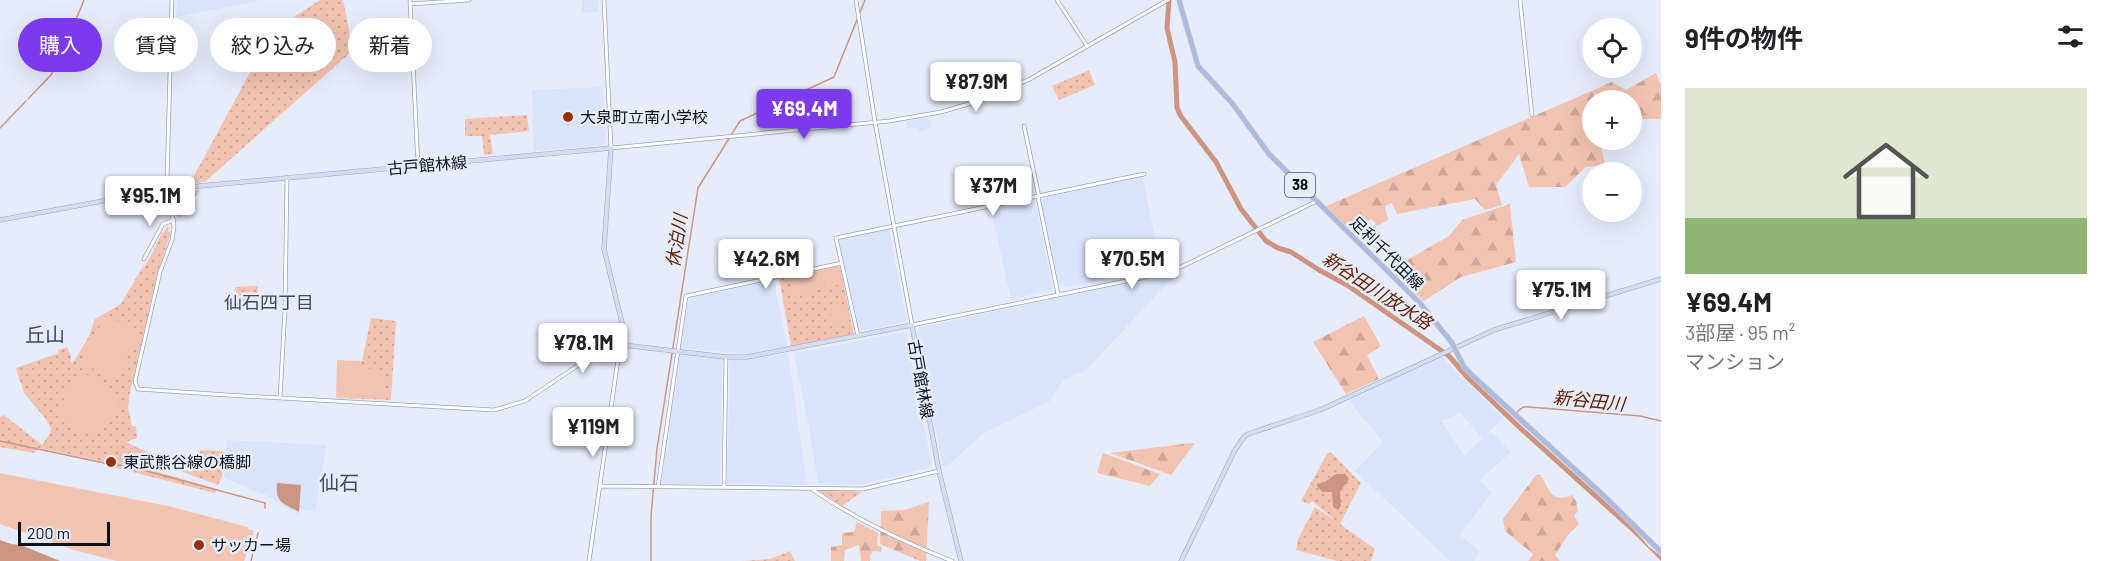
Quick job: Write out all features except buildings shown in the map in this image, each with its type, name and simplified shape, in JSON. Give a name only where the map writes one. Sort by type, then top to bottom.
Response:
[{"type":"main road","name":"足利千代田線","points":[[1179,0],[1198,66],[1233,103],[1269,154],[1420,303],[1455,348],[1464,367],[1603,495],[1661,552]]},
{"type":"main road","name":"古戸館林線","points":[[0,220],[168,189],[611,148]]},
{"type":"main road","points":[[611,148],[604,249],[621,319],[623,345]]},
{"type":"main road","points":[[1181,561],[1235,450],[1246,435],[1320,410],[1494,330],[1661,279]]},
{"type":"main road","name":"古戸館林線","points":[[623,345],[726,357],[759,356],[912,325],[939,471],[961,561]]},
{"type":"street","points":[[172,0],[168,189],[174,220],[172,240],[160,272],[138,368],[135,382],[137,387],[141,390],[280,399],[474,410],[500,409],[525,401],[592,356],[623,345]]},
{"type":"street","points":[[418,166],[410,2],[469,0]]},
{"type":"street","points":[[604,0],[611,148],[929,115],[982,100],[1030,79],[1167,0]]},
{"type":"street","points":[[856,0],[875,122],[912,325],[1165,273],[1317,201]]},
{"type":"street","points":[[1057,0],[1087,47]]},
{"type":"street","points":[[1520,0],[1532,115]]},
{"type":"street","points":[[1024,126],[1058,294]]},
{"type":"street","points":[[858,336],[836,238],[1144,174]]},
{"type":"street","points":[[280,399],[285,309],[287,178]]},
{"type":"street","points":[[144,260],[163,224],[174,220]]},
{"type":"street","points":[[657,487],[686,296],[842,263]]},
{"type":"street","points":[[589,561],[619,352],[623,345]]},
{"type":"street","points":[[724,488],[726,357]]},
{"type":"street","points":[[600,486],[863,489],[939,471]]},
{"type":"street","points":[[812,489],[840,508],[889,534],[952,561]]},
{"type":"shaded area","points":[[177,0],[262,0],[176,17]]},
{"type":"shaded area","points":[[582,0],[598,0],[599,12],[582,13]]},
{"type":"shaded area","name":"大泉町立南小学校","points":[[603,87],[606,142],[603,145],[534,151],[532,90]]},
{"type":"shaded area","points":[[928,118],[931,127],[918,132],[916,127],[907,129],[906,121]]},
{"type":"shaded area","points":[[1141,177],[1161,267],[1065,288],[1064,284],[1059,285],[1041,200]]},
{"type":"shaded area","points":[[1302,188],[1311,197],[1310,201],[1301,205],[1293,196]]},
{"type":"shaded area","points":[[1029,201],[1030,206],[1036,205],[1053,289],[1011,300],[991,209]]},
{"type":"shaded area","points":[[889,229],[906,319],[905,322],[860,331],[839,240]]},
{"type":"shaded area","points":[[1173,273],[1175,275],[1085,371],[1063,380],[1050,401],[984,433],[946,467],[943,467],[917,331],[919,328]]},
{"type":"shaded area","points":[[774,280],[787,348],[749,354],[681,348],[689,298]]},
{"type":"shaded area","points":[[906,332],[932,467],[860,485],[818,484],[794,353]]},
{"type":"shaded area","points":[[788,353],[807,485],[727,483],[730,360],[747,360]]},
{"type":"shaded area","points":[[680,354],[722,359],[720,484],[662,483]]},
{"type":"shaded area","points":[[1441,356],[1503,418],[1485,436],[1491,432],[1511,452],[1480,480],[1491,493],[1460,535],[1480,552],[1474,561],[1450,561],[1355,471],[1383,442],[1349,401]],"holes":[[[1460,413],[1483,439],[1464,455],[1441,421]]]},
{"type":"shaded area","points":[[227,440],[325,445],[315,511],[300,509],[298,514],[274,501],[273,498],[224,478]]},
{"type":"shaded area","points":[[1336,474],[1345,474],[1349,479],[1340,492],[1341,506],[1338,510],[1333,507],[1332,492],[1322,492],[1317,486]]},
{"type":"shaded area","points":[[277,483],[301,485],[299,512],[281,502],[277,495]]},
{"type":"shaded area","points":[[1627,521],[1649,547],[1661,556],[1661,561],[1624,524]]},
{"type":"shaded area","points":[[0,540],[21,545],[60,561],[0,561]]},
{"type":"green space","points":[[320,0],[343,0],[348,25],[348,55],[336,65],[336,18],[293,18]]},
{"type":"green space","points":[[1089,70],[1095,85],[1059,100],[1052,86]]},
{"type":"green space","points":[[250,72],[329,72],[205,182],[190,183]]},
{"type":"green space","points":[[1656,73],[1661,85],[1661,119],[1642,119],[1642,90],[1626,90]]},
{"type":"green space","points":[[1612,82],[1626,90],[1594,90]]},
{"type":"green space","points":[[1582,95],[1582,150],[1602,150],[1604,162],[1582,162],[1582,171],[1565,187],[1529,187],[1519,154],[1496,185],[1502,205],[1485,210],[1475,199],[1397,214],[1392,203],[1385,206],[1388,220],[1377,226],[1372,219],[1351,229],[1324,207]]},
{"type":"green space","points":[[527,115],[529,131],[490,135],[493,154],[484,155],[482,136],[465,136],[465,119]]},
{"type":"green space","points":[[200,190],[180,218],[176,215],[175,208],[178,208],[187,191]]},
{"type":"green space","points":[[1510,204],[1516,262],[1461,277],[1424,301],[1394,272],[1395,267],[1449,236],[1462,220]]},
{"type":"green space","points":[[167,226],[170,227],[168,231],[171,233],[157,274],[128,407],[132,426],[136,426],[137,438],[126,442],[197,468],[198,450],[223,451],[222,477],[218,485],[153,461],[151,470],[217,489],[215,493],[109,466],[109,463],[39,448],[34,453],[0,447],[0,417],[4,415],[42,445],[50,433],[51,428],[45,418],[24,393],[16,368],[59,353],[58,350],[67,347],[71,362],[75,360],[89,336],[95,319],[121,304]]},
{"type":"green space","points":[[840,266],[854,334],[791,346],[779,278]]},
{"type":"green space","points":[[838,268],[841,284],[825,288],[822,271]]},
{"type":"green space","points":[[819,272],[822,289],[792,295],[789,278]]},
{"type":"green space","points":[[258,286],[257,305],[236,304],[235,287]]},
{"type":"green space","points":[[845,305],[849,322],[833,326],[829,308]]},
{"type":"green space","points":[[109,316],[140,333],[132,352],[129,351],[125,363],[113,379],[80,362],[105,317]]},
{"type":"green space","points":[[1364,316],[1381,346],[1367,355],[1379,379],[1346,394],[1313,342]]},
{"type":"green space","points":[[371,318],[396,321],[391,400],[336,398],[337,360],[362,361]]},
{"type":"green space","points":[[337,361],[358,362],[358,367],[386,371],[385,399],[339,395],[337,392]]},
{"type":"green space","points":[[79,374],[95,378],[119,397],[115,413],[101,431],[85,434],[76,432],[62,419],[63,402]]},
{"type":"green space","points":[[1195,443],[1171,475],[1110,453],[1183,444]]},
{"type":"green space","points":[[1331,452],[1361,483],[1340,524],[1375,549],[1371,561],[1337,561],[1296,550],[1298,539],[1315,507],[1336,521],[1312,501],[1309,504],[1301,501],[1327,454]]},
{"type":"green space","points":[[1103,453],[1160,474],[1150,486],[1097,473]]},
{"type":"green space","points":[[0,473],[168,506],[248,527],[254,531],[244,561],[117,561],[74,550],[0,524]]},
{"type":"green space","points":[[1536,475],[1540,475],[1555,496],[1559,498],[1572,495],[1576,501],[1578,511],[1574,516],[1579,524],[1568,535],[1555,555],[1560,561],[1528,561],[1533,554],[1505,531],[1503,519]]},
{"type":"green space","points":[[816,489],[862,492],[842,506]]},
{"type":"green space","points":[[929,502],[926,561],[920,561],[880,544],[881,511],[904,510]]},
{"type":"green space","points":[[857,522],[878,533],[877,545],[882,547],[881,552],[873,551],[870,561],[861,561],[859,545],[845,550],[844,561],[831,561],[831,547],[842,545],[842,533],[854,532]]},
{"type":"green space","points":[[790,551],[795,561],[742,561],[770,559]]},
{"type":"waterway","points":[[77,18],[84,0]]},
{"type":"waterway","name":"休泊川","points":[[651,561],[651,516],[657,449],[698,188],[740,121],[834,77],[865,0]]},
{"type":"waterway","name":"新谷田川放水路","points":[[1169,0],[1167,28],[1175,62],[1177,107],[1180,115],[1216,162],[1241,209],[1266,241],[1291,252],[1347,285],[1449,356],[1468,378],[1518,426],[1630,527]]},
{"type":"waterway","points":[[28,99],[52,72]]},
{"type":"waterway","points":[[5,123],[26,101]]},
{"type":"waterway","points":[[0,128],[4,124]]},
{"type":"waterway","name":"新谷田川","points":[[1516,413],[1523,407],[1529,407],[1640,416],[1661,421]]},
{"type":"waterway","points":[[0,441],[132,467],[265,503],[265,508]]},
{"type":"waterway","points":[[251,561],[258,533]]},
{"type":"place","name":"大泉町立南小学校","points":[[568,117]]},
{"type":"place","name":"東武熊谷線の橋脚","points":[[111,462]]},
{"type":"place","name":"サッカー場","points":[[199,545]]},
{"type":"district","name":"仙石四丁目","points":[[269,303]]},
{"type":"district","name":"丘山","points":[[45,335]]},
{"type":"district","name":"仙石","points":[[339,483]]}]
